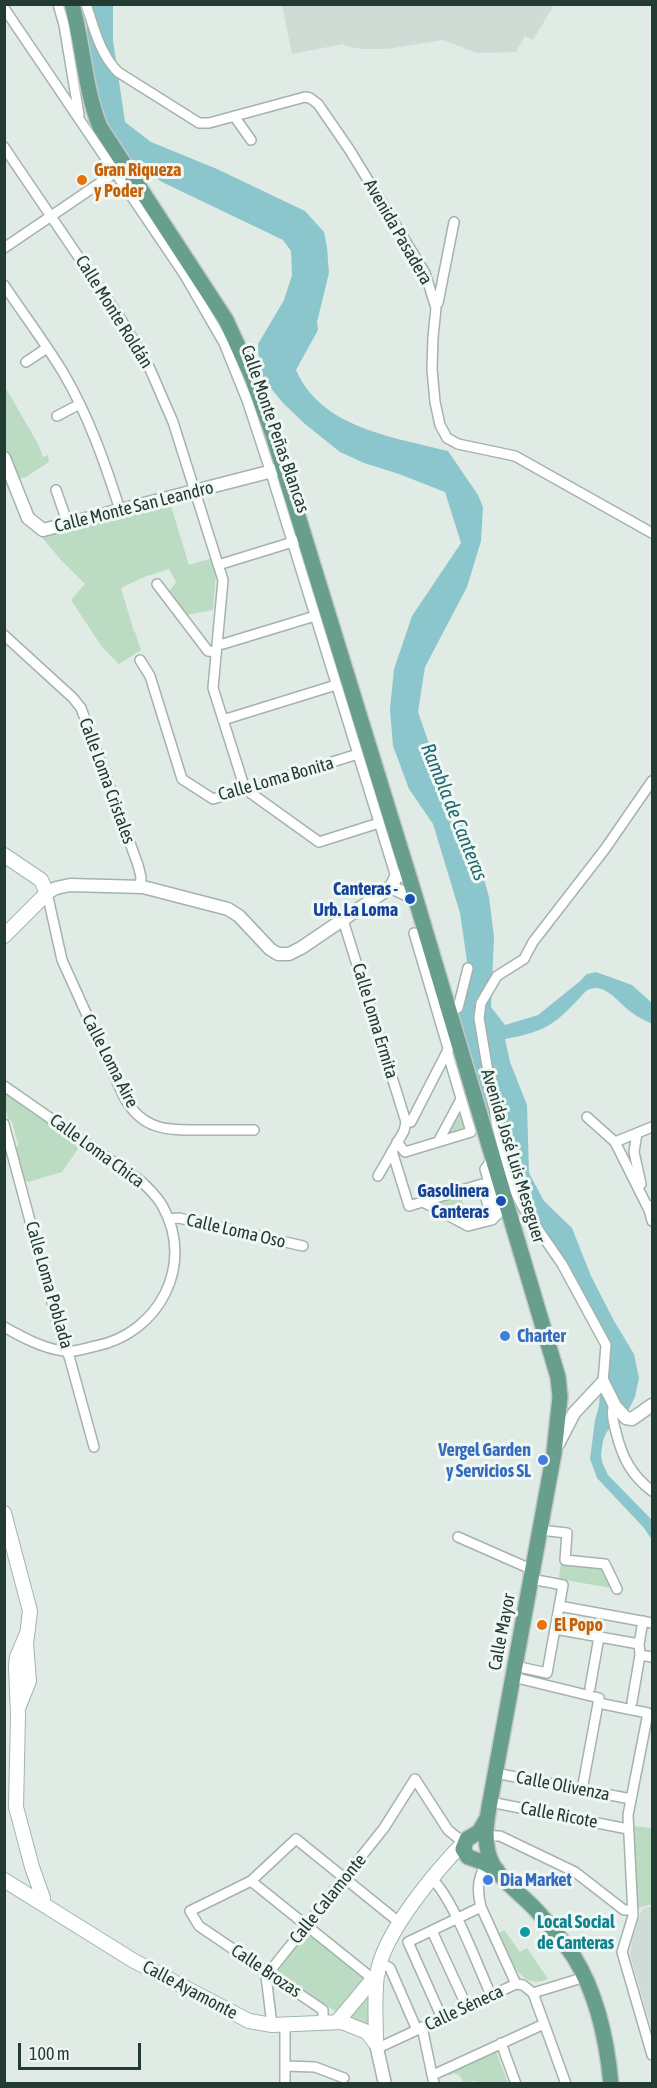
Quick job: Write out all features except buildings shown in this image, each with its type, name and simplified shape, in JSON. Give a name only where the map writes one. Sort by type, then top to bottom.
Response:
[{"type":"main road","name":"Calle Monte Peñas Blancas","points":[[72,4],[93,108],[120,170],[226,320],[252,377],[277,471],[398,879]]},
{"type":"main road","points":[[4,855],[37,877],[45,886],[47,893],[4,936]]},
{"type":"main road","name":"Avenida José Luis Meseguer","points":[[398,879],[414,893],[449,1011],[451,1046],[493,1158],[559,1382],[560,1403],[554,1453]]},
{"type":"main road","name":"Calle Mayor","points":[[479,1850],[488,1818],[530,1572],[554,1453]]},
{"type":"main road","points":[[4,1513],[29,1607],[26,1644],[30,1681],[18,1716],[16,1807],[43,1898],[42,1903]]},
{"type":"main road","points":[[377,2046],[370,1992],[397,1929],[450,1857],[479,1850],[546,1920],[585,1977],[608,2049],[611,2084]]},
{"type":"main road","name":"Calle Ayamonte","points":[[4,1880],[123,1955],[234,2013],[257,2023],[279,2025],[330,2022]]},
{"type":"main road","points":[[330,2022],[370,1992]]},
{"type":"main road","points":[[330,2022],[362,2029],[370,2035],[377,2046]]},
{"type":"street","points":[[58,4],[80,120]]},
{"type":"street","name":"Avenida Pasadera","points":[[86,4],[102,50],[118,72],[199,123],[209,123],[305,97],[315,100],[350,148],[420,264],[432,291],[436,308],[432,369],[437,413],[447,438],[458,444],[515,456],[652,533]]},
{"type":"street","name":"Calle Monte Peñas Blancas","points":[[4,8],[80,120],[120,170]]},
{"type":"street","points":[[234,116],[251,140]]},
{"type":"street","name":"Calle Monte Roldán","points":[[4,147],[124,324],[150,369],[173,422],[223,580],[213,688],[245,789]]},
{"type":"street","points":[[4,248],[120,170]]},
{"type":"street","points":[[436,308],[454,222]]},
{"type":"street","points":[[4,285],[8,298],[47,348],[80,404],[98,443],[120,510]]},
{"type":"street","points":[[26,362],[47,348]]},
{"type":"street","points":[[57,416],[80,404]]},
{"type":"street","name":"Calle Monte San Leandro","points":[[4,458],[28,518],[43,530],[277,471]]},
{"type":"street","points":[[56,490],[68,524]]},
{"type":"street","points":[[218,565],[299,540]]},
{"type":"street","name":"Calle Monte Peñas Blancas","points":[[299,540],[315,616],[398,879]]},
{"type":"street","points":[[157,584],[208,651],[223,644],[315,616]]},
{"type":"street","name":"Calle Loma Cristales","points":[[4,635],[81,708],[138,865],[141,877],[140,887]]},
{"type":"street","name":"Calle Loma Bonita","points":[[140,660],[150,676],[182,779],[213,799],[358,754]]},
{"type":"street","points":[[223,720],[336,685]]},
{"type":"street","points":[[652,781],[605,849],[533,942],[524,959],[497,976],[481,1003],[479,1018],[497,1126],[513,1188],[524,1209],[562,1264],[606,1345],[603,1382],[615,1406],[626,1418],[636,1416],[652,1405]]},
{"type":"street","points":[[245,789],[319,842],[379,823]]},
{"type":"street","points":[[47,893],[70,885],[140,887],[228,909],[278,954],[295,952],[398,879]]},
{"type":"street","name":"Calle Loma Aire","points":[[47,893],[62,960],[124,1097],[133,1110],[150,1124],[165,1129],[254,1130]]},
{"type":"street","name":"Calle Loma Ermita","points":[[343,920],[406,1122]]},
{"type":"street","points":[[395,1146],[405,1152],[471,1132],[461,1099],[451,1046],[414,933]]},
{"type":"street","points":[[449,1011],[459,1008],[468,968]]},
{"type":"street","points":[[378,1176],[406,1122],[411,1122],[451,1046]]},
{"type":"street","name":"Calle Loma Chica","points":[[4,1086],[132,1174],[160,1201],[169,1220],[173,1246],[173,1270],[169,1286],[154,1311],[134,1330],[121,1338],[99,1346],[68,1352],[36,1342],[4,1327]]},
{"type":"street","points":[[438,1142],[461,1099]]},
{"type":"street","points":[[587,1117],[615,1142],[649,1210]]},
{"type":"street","name":"Calle Loma Poblada","points":[[4,1124],[64,1347],[68,1352],[94,1447]]},
{"type":"street","points":[[615,1142],[652,1127]]},
{"type":"street","points":[[637,1133],[634,1152],[652,1221]]},
{"type":"street","points":[[395,1146],[409,1206],[482,1184],[495,1217]]},
{"type":"street","points":[[493,1158],[485,1169],[495,1217]]},
{"type":"street","points":[[641,1184],[652,1185]]},
{"type":"street","points":[[423,1202],[468,1226],[495,1217]]},
{"type":"street","name":"Calle Loma Oso","points":[[169,1220],[181,1218],[303,1246]]},
{"type":"street","points":[[554,1453],[574,1413],[603,1382]]},
{"type":"street","points":[[615,1406],[612,1415],[618,1443],[625,1461],[638,1479],[652,1491]]},
{"type":"street","points":[[540,1530],[567,1533],[565,1560],[605,1564],[617,1589]]},
{"type":"street","points":[[458,1537],[563,1586],[547,1673],[514,1672]]},
{"type":"street","points":[[529,1550],[530,1572]]},
{"type":"street","points":[[559,1606],[648,1622],[639,1644],[640,1655],[632,1702]]},
{"type":"street","points":[[555,1629],[639,1644]]},
{"type":"street","points":[[590,1688],[599,1637]]},
{"type":"street","points":[[640,1655],[652,1657]]},
{"type":"street","points":[[514,1672],[598,1701],[648,1713],[628,1815],[633,1916],[622,1952],[652,2055]]},
{"type":"street","points":[[582,1790],[598,1701]]},
{"type":"street","name":"Calle Olivenza","points":[[495,1773],[631,1799]]},
{"type":"street","name":"Calle Calamonte","points":[[269,1973],[384,1828],[415,1779],[448,1830],[479,1850]]},
{"type":"street","name":"Calle Ricote","points":[[490,1802],[628,1829]]},
{"type":"street","points":[[516,1984],[481,1907],[478,1888],[479,1850],[500,1836],[589,1881],[624,1911],[633,1910]]},
{"type":"street","points":[[442,2018],[408,1942],[344,1878],[296,1839],[251,1881],[306,1925],[377,1972],[390,1968],[420,2028],[433,2079],[501,2043],[544,2024]]},
{"type":"street","points":[[432,1879],[438,1885],[457,1919],[491,1995]]},
{"type":"street","name":"Calle Brozas","points":[[251,1881],[190,1911],[199,1926],[323,2010],[330,2022]]},
{"type":"street","points":[[408,1942],[481,1907]]},
{"type":"street","points":[[432,1930],[467,2007]]},
{"type":"street","points":[[269,1973],[266,1976],[279,2025],[285,2066],[285,2084]]},
{"type":"street","points":[[566,2084],[533,1993],[585,1977]]},
{"type":"street","name":"Calle Séneca","points":[[377,2046],[516,1984],[523,1985],[533,1993]]},
{"type":"street","points":[[501,2043],[516,2084]]},
{"type":"street","points":[[377,2046],[381,2083]]},
{"type":"street","points":[[285,2066],[315,2067],[344,2078]]},
{"type":"shaded area","points":[[282,4],[554,5],[533,40],[525,36],[516,52],[477,53],[443,40],[387,49],[362,49],[344,44],[292,54]]},
{"type":"shaded area","points":[[652,1906],[652,2030],[630,1955],[642,1909]]},
{"type":"green space","points":[[4,385],[43,457],[48,455],[49,462],[26,477],[17,479],[5,448]]},
{"type":"green space","points":[[170,503],[189,565],[212,558],[216,573],[213,610],[186,615],[169,592],[176,582],[169,569],[121,588],[141,650],[119,664],[102,647],[71,600],[85,584],[40,535]]},
{"type":"green space","points":[[9,1094],[82,1143],[62,1172],[28,1182],[24,1179],[16,1148],[18,1144],[5,1107],[4,1096]]},
{"type":"green space","points":[[461,1099],[471,1132],[438,1142]]},
{"type":"green space","points":[[461,1196],[468,1222],[438,1205],[439,1202]]},
{"type":"green space","points":[[561,1560],[605,1564],[617,1589],[559,1579]]},
{"type":"green space","points":[[633,1826],[651,1828],[652,1831],[652,1904],[638,1908]]},
{"type":"green space","points":[[504,1930],[520,1952],[527,1948],[548,1979],[537,1982],[522,1976],[511,1960],[499,1933]]},
{"type":"green space","points":[[307,1933],[365,1979],[347,2002],[335,2011],[277,1972]]},
{"type":"green space","points":[[368,1988],[376,2044],[342,2022]]},
{"type":"green space","points":[[496,2051],[508,2083],[473,2081],[464,2083],[459,2075],[452,2073],[452,2075],[445,2075]]},
{"type":"water","name":"Rambla de Canteras","points":[[87,5],[113,5],[113,40],[125,122],[151,142],[217,169],[305,211],[324,232],[329,273],[317,322],[318,330],[296,370],[307,390],[323,405],[361,427],[382,435],[448,451],[478,495],[483,507],[481,541],[467,587],[425,667],[418,712],[436,764],[480,865],[489,897],[494,937],[491,1007],[505,1025],[538,1015],[587,974],[596,972],[632,985],[652,1003],[652,1024],[633,1014],[605,990],[593,988],[586,991],[551,1024],[532,1033],[505,1039],[510,1062],[527,1105],[529,1173],[544,1201],[572,1228],[591,1276],[634,1354],[639,1378],[635,1397],[626,1415],[606,1433],[601,1454],[608,1475],[652,1520],[652,1540],[644,1528],[597,1478],[590,1459],[599,1406],[603,1346],[560,1265],[521,1209],[513,1209],[461,1039],[458,1008],[468,968],[460,913],[433,824],[409,789],[393,746],[390,709],[394,669],[412,616],[461,543],[445,492],[340,452],[305,424],[264,380],[259,361],[258,344],[284,300],[292,275],[291,251],[283,240],[162,182],[114,150],[87,74]]},
{"type":"place","name":"Gran Riqueza y Poder","points":[[82,180]]},
{"type":"place","name":"Canteras - Urb. La Loma","points":[[410,899]]},
{"type":"place","name":"Gasolinera Canteras","points":[[501,1201]]},
{"type":"place","name":"Charter","points":[[505,1336]]},
{"type":"place","name":"Vergel Garden y Servicios SL","points":[[543,1460]]},
{"type":"place","name":"El Popo","points":[[542,1625]]},
{"type":"place","name":"Dia Market","points":[[488,1880]]},
{"type":"place","name":"Local Social de Canteras","points":[[525,1932]]}]
